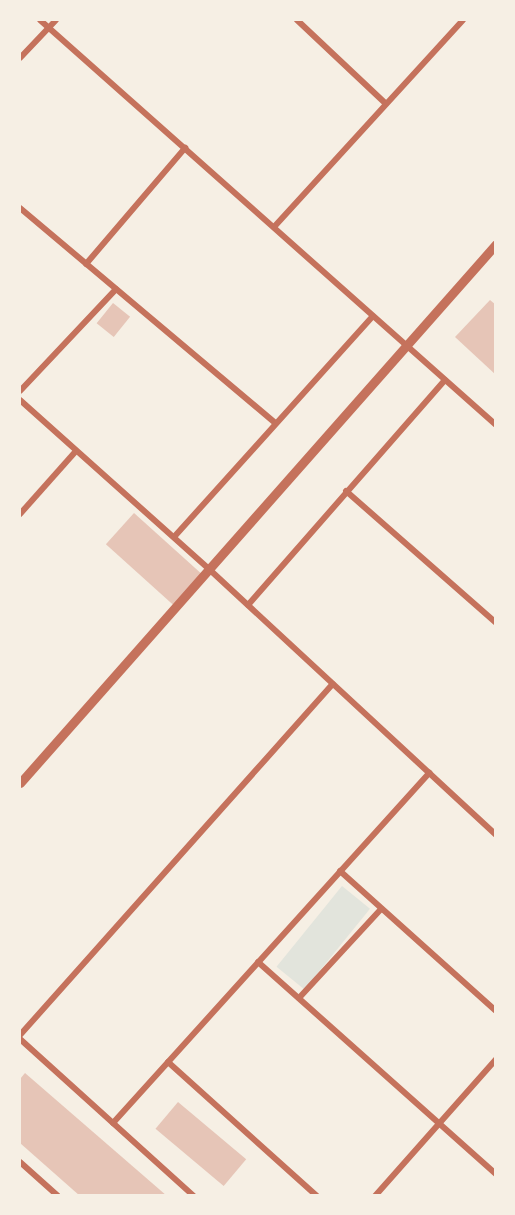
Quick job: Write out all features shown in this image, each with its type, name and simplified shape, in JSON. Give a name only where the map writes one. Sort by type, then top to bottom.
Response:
[{"type":"street","points":[[40,20],[495,425]]},
{"type":"street","points":[[20,58],[56,20]]},
{"type":"street","points":[[297,20],[385,103]]},
{"type":"street","points":[[274,227],[463,20]]},
{"type":"street","points":[[86,264],[184,148]]},
{"type":"street","points":[[20,208],[274,422]]},
{"type":"street","points":[[20,783],[495,244]]},
{"type":"street","points":[[20,391],[116,289]]},
{"type":"street","points":[[174,537],[274,422],[373,316]]},
{"type":"street","points":[[248,605],[445,380]]},
{"type":"street","points":[[20,400],[174,537],[495,835]]},
{"type":"street","points":[[20,514],[76,451]]},
{"type":"street","points":[[346,491],[495,623]]},
{"type":"street","points":[[194,1196],[20,1037],[333,684]]},
{"type":"street","points":[[113,1123],[429,773]]},
{"type":"street","points":[[340,871],[495,1011]]},
{"type":"street","points":[[299,998],[381,909]]},
{"type":"street","points":[[258,962],[495,1174]]},
{"type":"street","points":[[375,1196],[495,1059]]},
{"type":"street","points":[[168,1062],[317,1196]]},
{"type":"street","points":[[20,1162],[58,1196]]},
{"type":"shaded area","points":[[342,886],[370,909],[305,989],[277,967]]},
{"type":"building","points":[[490,300],[496,305],[496,375],[455,337]]},
{"type":"building","points":[[113,303],[130,317],[114,337],[97,323]]},
{"type":"building","points":[[134,513],[203,575],[175,606],[106,544]]},
{"type":"building","points":[[25,1073],[167,1196],[80,1196],[20,1143],[20,1079]]},
{"type":"building","points":[[178,1102],[246,1159],[224,1186],[156,1129]]}]
